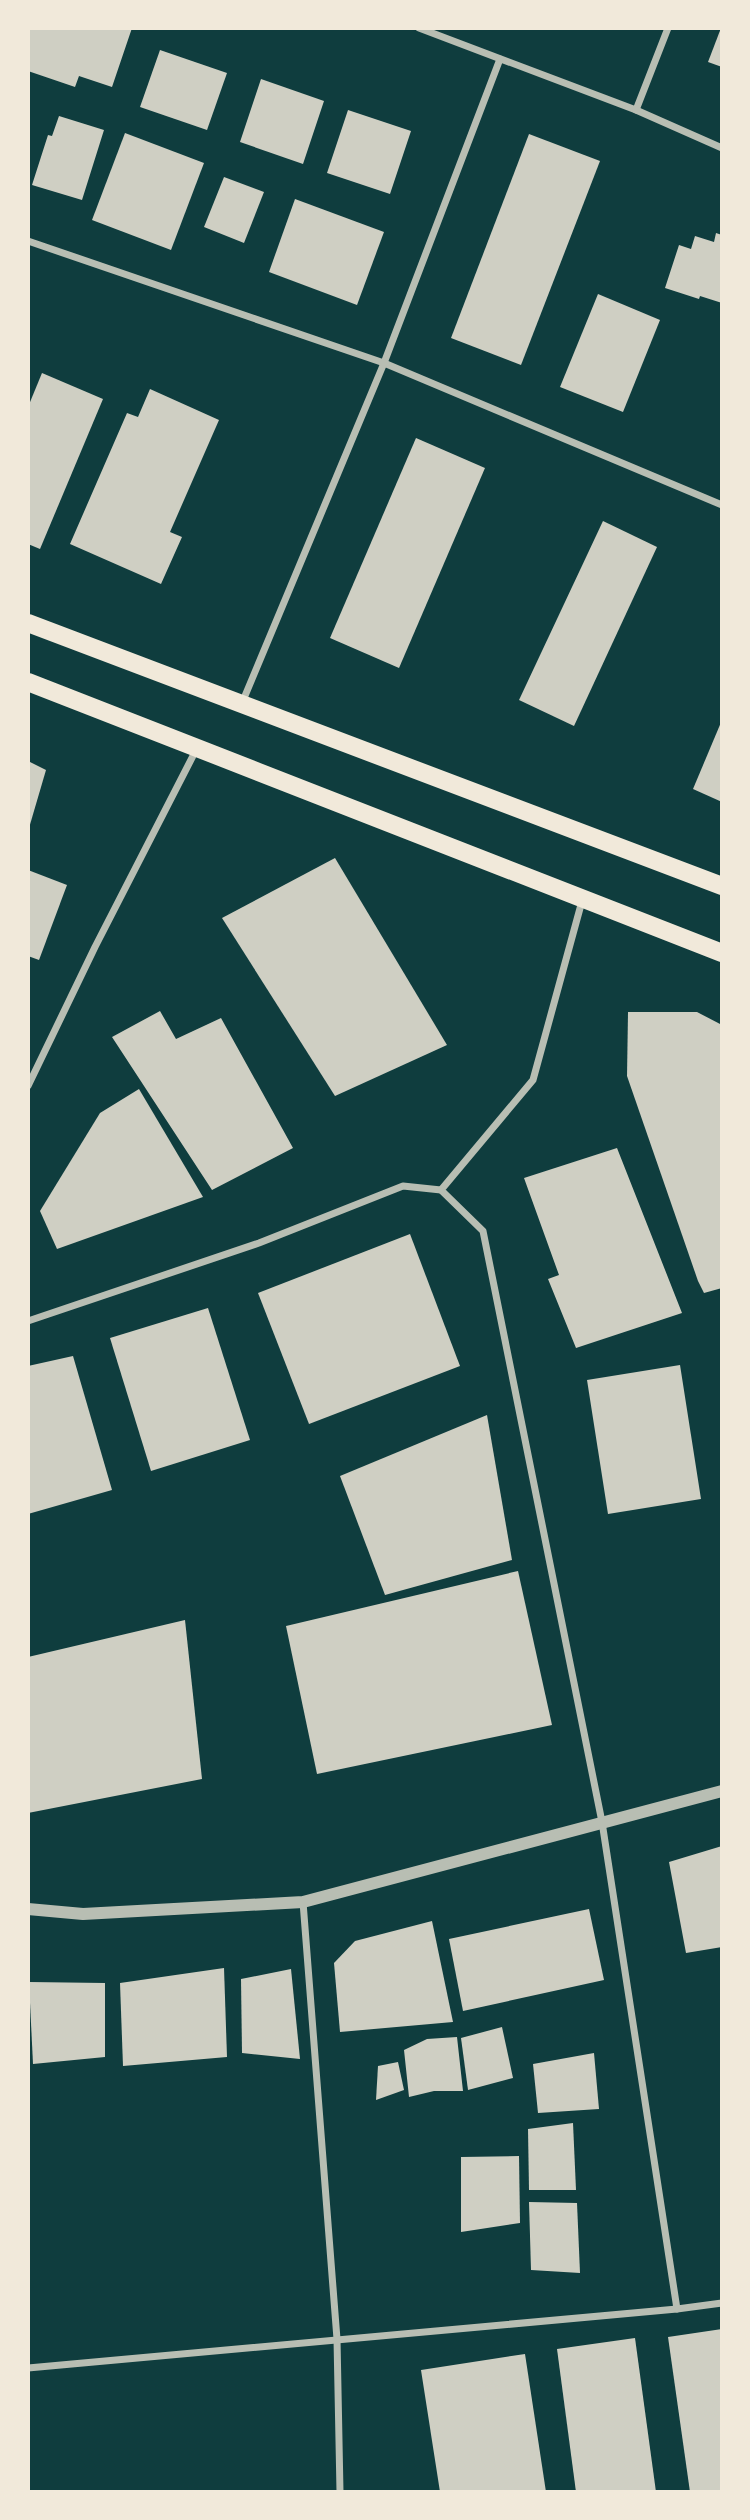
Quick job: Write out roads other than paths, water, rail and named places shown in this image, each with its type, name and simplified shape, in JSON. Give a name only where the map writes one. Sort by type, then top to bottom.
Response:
[{"type":"main road","points":[[28,623],[722,886]]},
{"type":"main road","points":[[28,682],[722,953]]},
{"type":"street","points":[[419,28],[636,110],[722,149]]},
{"type":"street","points":[[636,110],[668,28]]},
{"type":"street","points":[[242,704],[384,363],[500,59]]},
{"type":"street","points":[[28,240],[384,363],[722,505]]},
{"type":"street","points":[[28,1086],[196,749]]},
{"type":"street","points":[[441,1190],[534,1080],[582,898]]},
{"type":"street","points":[[28,1321],[259,1243],[403,1186],[441,1190],[483,1231],[602,1822],[677,2309]]},
{"type":"street","points":[[28,1909],[83,1914],[303,1902],[722,1791]]},
{"type":"street","points":[[303,1902],[337,2339],[340,2492]]},
{"type":"street","points":[[28,2368],[677,2309],[722,2302]]}]
